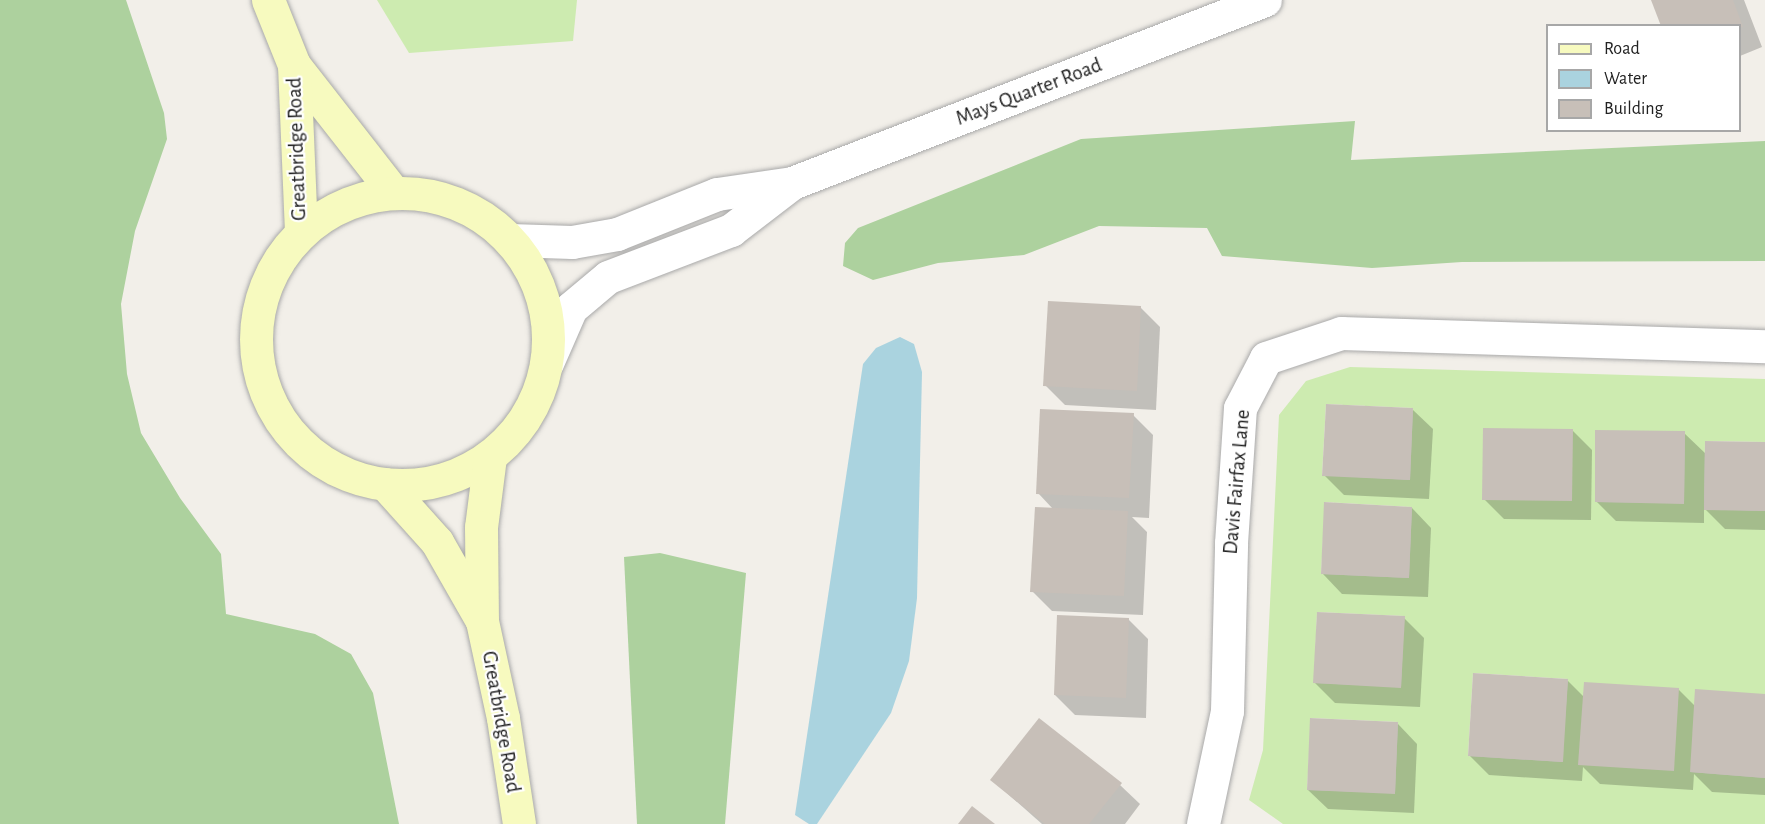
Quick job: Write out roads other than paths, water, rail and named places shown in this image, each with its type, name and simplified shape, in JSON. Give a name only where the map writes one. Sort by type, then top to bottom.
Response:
[{"type":"street","name":"Greatbridge Road","points":[[268,0],[294,65],[394,193]]},
{"type":"street","name":"Mays Quarter Road","points":[[510,240],[572,242],[617,234],[717,194],[792,183],[1264,0]]},
{"type":"street","name":"Greatbridge Road","points":[[294,65],[301,233]]},
{"type":"street","name":"Mays Quarter Road","points":[[547,363],[571,308],[608,278],[731,230],[792,183]]},
{"type":"street","name":"Greatbridge Road","points":[[394,193],[426,195],[458,204],[486,219],[510,240],[538,288],[548,319],[547,363],[536,399],[522,423],[490,457],[458,475],[422,484],[385,484],[349,476],[317,458],[290,433],[267,394],[258,368],[256,331],[262,295],[278,262],[301,233],[328,213],[360,199],[394,193]]},
{"type":"street","name":"Davis Fairfax Lane","points":[[1205,823],[1227,711],[1231,543],[1240,408],[1266,358],[1341,333],[1765,346]]},
{"type":"street","name":"Greatbridge Road","points":[[490,457],[481,527],[482,621],[503,718],[519,824]]},
{"type":"street","name":"Greatbridge Road","points":[[385,484],[437,542],[482,621]]},
{"type":"water","points":[[900,337],[914,344],[922,372],[917,598],[909,661],[891,713],[817,824],[809,824],[795,815],[863,364],[876,348]]}]
